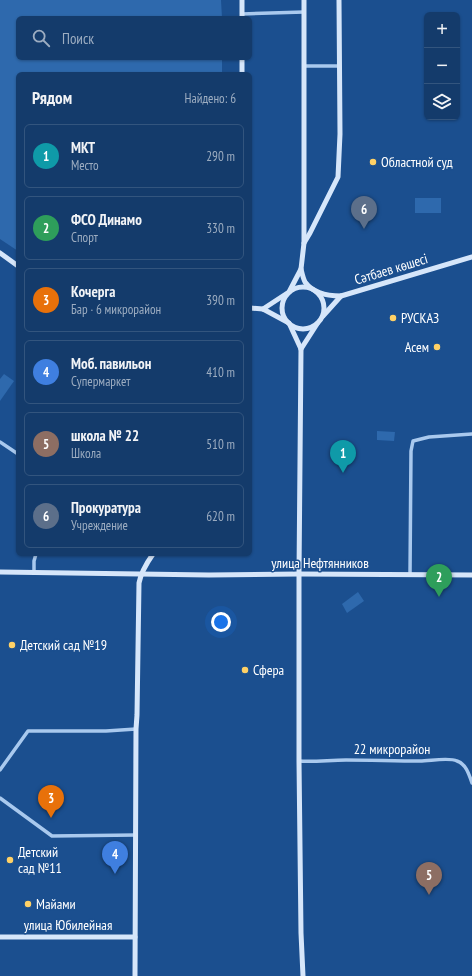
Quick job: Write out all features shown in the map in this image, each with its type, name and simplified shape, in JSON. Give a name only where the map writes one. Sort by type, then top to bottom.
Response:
[{"type":"main road","points":[[242,0],[242,16]]},
{"type":"main road","points":[[303,976],[301,933],[299,574],[301,349],[282,311],[282,304],[301,269],[304,243],[304,0]]},
{"type":"main road","points":[[304,243],[338,177],[340,134],[339,0]]},
{"type":"main road","points":[[242,60],[242,72]]},
{"type":"main road","points":[[0,253],[16,265]]},
{"type":"main road","name":"Сәтбаев көшесі","points":[[317,292],[341,296],[472,257]]},
{"type":"main road","points":[[301,269],[306,282],[317,292],[323,303],[322,315],[301,349]]},
{"type":"main road","points":[[263,309],[294,289],[300,287],[306,287],[317,292]]},
{"type":"main road","name":"Сәтбаев көшесі","points":[[319,320],[341,296]]},
{"type":"main road","points":[[252,308],[263,309],[295,327],[308,328],[319,320]]},
{"type":"main road","points":[[135,976],[136,729],[139,583],[143,569],[152,556]]},
{"type":"main road","name":"улица Нефтянников","points":[[0,572],[472,575]]},
{"type":"main road","name":"улица Юбилейная","points":[[0,937],[135,937]]},
{"type":"street","points":[[242,16],[304,12]]},
{"type":"street","points":[[304,66],[339,66]]},
{"type":"street","points":[[410,575],[411,451],[413,441],[429,437],[472,434]]},
{"type":"street","points":[[0,442],[16,453]]},
{"type":"street","points":[[34,573],[35,556]]},
{"type":"street","points":[[0,770],[28,731],[136,729]]},
{"type":"street","name":"22 микрорайон","points":[[300,762],[346,760],[426,761],[452,759],[463,764],[472,783]]},
{"type":"street","points":[[0,798],[52,836],[136,835]]},
{"type":"shaded area","points":[[0,0],[221,0],[222,16],[16,16],[16,60],[222,60],[222,72],[16,72],[16,250],[0,239]]},
{"type":"shaded area","points":[[415,198],[441,198],[441,213],[415,213]]},
{"type":"shaded area","points":[[4,374],[14,381],[0,401],[0,379]]},
{"type":"shaded area","points":[[377,431],[395,432],[394,441],[377,440]]},
{"type":"shaded area","points":[[358,592],[364,601],[347,613],[342,604]]},
{"type":"place","name":"Областной суд","points":[[373,162]]},
{"type":"place","name":"Прокуратура","points":[[364,229]]},
{"type":"place","name":"РУСКАЗ","points":[[393,318]]},
{"type":"place","name":"Асем","points":[[437,347]]},
{"type":"place","name":"МКТ","points":[[343,473]]},
{"type":"place","name":"ФСО Динамо","points":[[439,597]]},
{"type":"place","name":"Детский сад №19","points":[[12,645]]},
{"type":"place","name":"Сфера","points":[[245,670]]},
{"type":"place","name":"Кочерга","points":[[51,818]]},
{"type":"place","name":"Детский сад №11","points":[[10,860]]},
{"type":"place","name":"Моб. павильон","points":[[115,874]]},
{"type":"place","name":"школа № 22","points":[[429,895]]},
{"type":"place","name":"Майами","points":[[28,904]]}]
